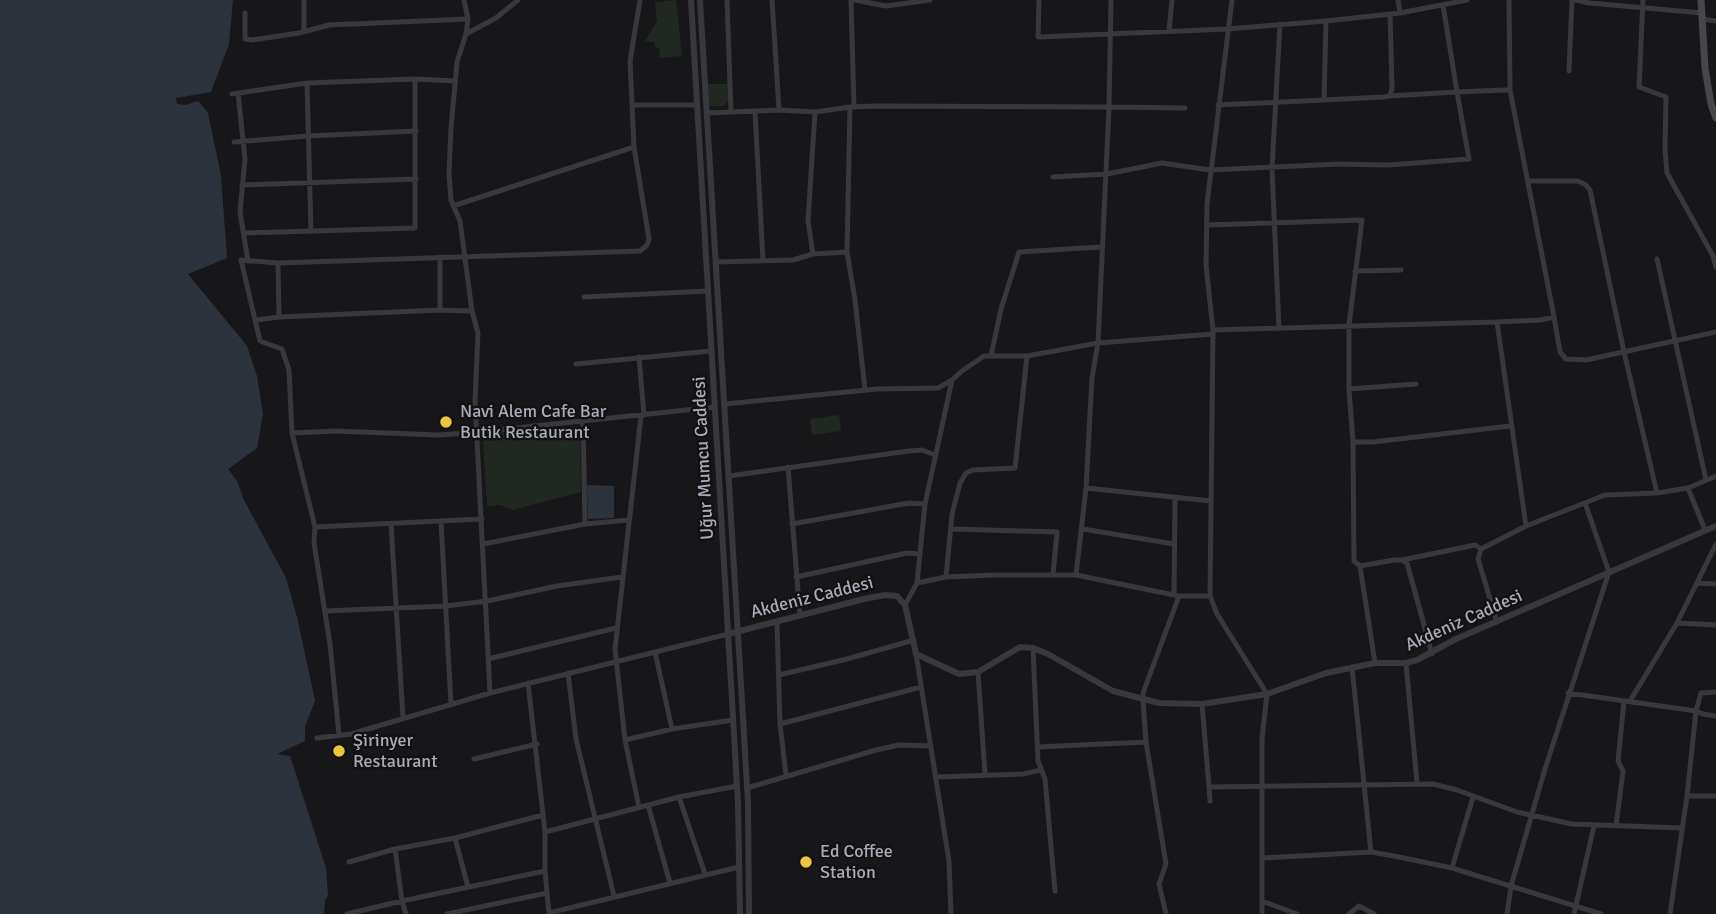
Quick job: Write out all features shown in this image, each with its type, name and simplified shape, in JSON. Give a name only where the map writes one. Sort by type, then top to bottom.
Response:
[{"type":"main road","points":[[1701,0],[1706,68],[1711,104],[1716,118]]},
{"type":"street","points":[[304,0],[304,31]]},
{"type":"street","points":[[464,0],[468,19],[457,62],[450,174],[451,200],[460,222],[472,311],[478,333],[475,374],[490,693]]},
{"type":"street","points":[[466,34],[496,18],[519,0]]},
{"type":"street","points":[[339,735],[313,534],[315,527],[292,433],[289,370],[282,349],[260,341],[241,260],[278,263],[464,256],[480,258],[643,249],[649,236],[634,147],[630,61],[640,0]]},
{"type":"street","name":"Uğur Mumcu Caddesi","points":[[691,0],[737,786],[740,914]]},
{"type":"street","name":"Uğur Mumcu Caddesi","points":[[701,0],[747,788],[749,914]]},
{"type":"street","points":[[727,0],[731,111]]},
{"type":"street","points":[[772,0],[779,110]]},
{"type":"street","points":[[865,390],[847,253],[853,0],[886,6],[930,0]]},
{"type":"street","points":[[1038,0],[1038,37],[1227,29],[1326,21],[1400,13],[1467,0]]},
{"type":"street","points":[[1076,575],[1083,529],[1092,378],[1098,343],[1101,247],[1107,174],[1111,0]]},
{"type":"street","points":[[1169,31],[1172,0]]},
{"type":"street","points":[[1232,0],[1210,170],[1206,225],[1206,265],[1213,332],[1210,596],[1232,639],[1267,694],[1262,739],[1262,914]]},
{"type":"street","points":[[1398,0],[1400,13]]},
{"type":"street","points":[[1509,0],[1510,90],[1560,352],[1566,359],[1586,360],[1716,332]]},
{"type":"street","points":[[1569,71],[1573,0],[1702,16],[1716,21]]},
{"type":"street","points":[[1643,0],[1639,87],[1666,97],[1667,173],[1713,256],[1716,267]]},
{"type":"street","points":[[1053,177],[1107,174],[1162,163],[1210,170],[1339,164],[1388,165],[1469,159],[1443,5]]},
{"type":"street","points":[[245,13],[245,38],[252,40],[329,24],[468,19]]},
{"type":"street","points":[[1388,96],[1392,89],[1390,14]]},
{"type":"street","points":[[1324,100],[1326,21]]},
{"type":"street","points":[[1279,329],[1272,168],[1280,24]]},
{"type":"street","points":[[248,261],[240,212],[244,141],[235,94],[307,83],[415,79],[455,81]]},
{"type":"street","points":[[244,233],[415,228],[415,79]]},
{"type":"street","points":[[307,83],[311,232]]},
{"type":"street","points":[[1218,105],[1510,90]]},
{"type":"street","points":[[632,105],[697,105]]},
{"type":"street","points":[[707,113],[779,110],[815,113],[852,107],[944,105],[1185,108]]},
{"type":"street","points":[[755,112],[763,261]]},
{"type":"street","points":[[813,254],[808,221],[815,113]]},
{"type":"street","points":[[234,142],[416,131]]},
{"type":"street","points":[[453,206],[634,147]]},
{"type":"street","points":[[242,185],[416,179]]},
{"type":"street","points":[[1528,181],[1578,181],[1588,187],[1657,493]]},
{"type":"street","points":[[1206,225],[1362,220],[1349,325],[1354,561],[1360,566],[1375,663]]},
{"type":"street","points":[[991,356],[1001,309],[1019,252],[1101,247]]},
{"type":"street","points":[[716,262],[793,260],[813,254],[847,253]]},
{"type":"street","points":[[440,257],[440,310]]},
{"type":"street","points":[[1657,259],[1706,480]]},
{"type":"street","points":[[278,263],[279,317]]},
{"type":"street","points":[[1355,271],[1401,270]]},
{"type":"street","points":[[584,297],[708,291]]},
{"type":"street","points":[[256,320],[440,310],[472,311]]},
{"type":"street","points":[[725,404],[865,390],[938,388],[978,359],[991,356],[1027,356],[1098,343],[1213,332],[1349,325],[1497,322],[1554,317]]},
{"type":"street","points":[[1497,322],[1526,526]]},
{"type":"street","points":[[576,363],[711,351]]},
{"type":"street","points":[[946,577],[951,528],[960,483],[966,473],[973,470],[1016,468],[1027,356]]},
{"type":"street","points":[[639,357],[643,416],[614,662],[625,740],[639,807]]},
{"type":"street","points":[[951,914],[949,861],[937,777],[914,640],[905,605],[918,583],[925,504],[952,380]]},
{"type":"street","points":[[1349,389],[1416,384]]},
{"type":"street","points":[[292,433],[335,431],[438,435],[715,407]]},
{"type":"street","points":[[583,422],[584,524]]},
{"type":"street","points":[[1353,442],[1373,443],[1510,426]]},
{"type":"street","points":[[729,475],[909,451],[922,450],[935,455]]},
{"type":"street","points":[[788,467],[800,615]]},
{"type":"street","points":[[1497,622],[1478,559],[1481,549],[1526,526],[1605,495],[1657,493],[1688,488],[1716,476]]},
{"type":"street","points":[[1086,488],[1211,501]]},
{"type":"street","points":[[1688,488],[1705,530]]},
{"type":"street","points":[[1166,914],[1159,884],[1166,864],[1146,743],[1143,700],[1176,596],[1175,499]]},
{"type":"street","points":[[1507,914],[1511,886],[1531,815],[1609,572],[1586,502]]},
{"type":"street","points":[[792,524],[909,503],[925,504]]},
{"type":"street","points":[[315,527],[482,520]]},
{"type":"street","points":[[483,544],[584,524],[629,520]]},
{"type":"street","points":[[442,522],[451,704]]},
{"type":"street","points":[[391,524],[403,718]]},
{"type":"street","name":"Akdeniz Caddesi","points":[[1032,648],[1048,653],[1113,691],[1143,700],[1202,704],[1267,694],[1326,673],[1375,663],[1406,663],[1432,654],[1456,639],[1716,526]]},
{"type":"street","points":[[951,528],[1057,532],[1054,575]]},
{"type":"street","points":[[1083,529],[1174,544]]},
{"type":"street","points":[[1360,566],[1475,545],[1481,549]]},
{"type":"street","points":[[1616,826],[1623,771],[1618,761],[1627,701],[1677,623],[1715,548]]},
{"type":"street","points":[[796,577],[907,553],[919,554]]},
{"type":"street","points":[[1402,560],[1407,563],[1410,571],[1432,654]]},
{"type":"street","points":[[918,583],[946,577],[1076,575],[1176,596],[1210,596]]},
{"type":"street","points":[[325,611],[446,606],[622,577]]},
{"type":"street","points":[[1698,583],[1716,584]]},
{"type":"street","name":"Akdeniz Caddesi","points":[[728,634],[885,595],[897,596],[905,605]]},
{"type":"street","points":[[777,622],[780,723],[786,775]]},
{"type":"street","points":[[1677,623],[1716,625]]},
{"type":"street","points":[[488,659],[616,628]]},
{"type":"street","points":[[317,738],[339,735],[528,683],[728,634]]},
{"type":"street","points":[[779,675],[914,640]]},
{"type":"street","points":[[916,654],[959,674],[978,672],[1009,652],[1032,648],[1037,747],[1045,779],[1055,891]]},
{"type":"street","points":[[655,652],[672,729]]},
{"type":"street","points":[[1406,663],[1417,783]]},
{"type":"street","points":[[1352,667],[1371,852]]},
{"type":"street","points":[[978,672],[985,774]]},
{"type":"street","points":[[568,673],[576,739],[614,896]]},
{"type":"street","points":[[528,683],[537,744],[549,913],[705,874],[749,867]]},
{"type":"street","points":[[780,723],[921,687]]},
{"type":"street","points":[[1670,914],[1696,711],[1701,693],[1716,692]]},
{"type":"street","points":[[1568,693],[1716,716]]},
{"type":"street","points":[[1202,704],[1210,801]]},
{"type":"street","points":[[625,740],[672,729],[733,720]]},
{"type":"street","points":[[1037,747],[1146,743]]},
{"type":"street","points":[[474,759],[537,744]]},
{"type":"street","points":[[747,788],[899,745],[931,746]]},
{"type":"street","points":[[937,777],[1023,774],[1041,770]]},
{"type":"street","points":[[1209,787],[1364,783],[1441,785],[1531,815],[1572,824],[1682,828]]},
{"type":"street","points":[[545,832],[679,797],[737,786]]},
{"type":"street","points":[[1687,796],[1716,796]]},
{"type":"street","points":[[679,797],[705,874]]},
{"type":"street","points":[[1452,869],[1473,797]]},
{"type":"street","points":[[648,805],[670,883]]},
{"type":"street","points":[[349,862],[543,815]]},
{"type":"street","points":[[1574,914],[1594,826]]},
{"type":"street","points":[[455,838],[468,887]]},
{"type":"street","points":[[396,849],[406,914]]},
{"type":"street","points":[[1263,858],[1371,852],[1452,869],[1601,914]]},
{"type":"street","points":[[347,914],[545,871]]},
{"type":"street","points":[[447,914],[547,893]]},
{"type":"street","points":[[1262,901],[1297,914]]},
{"type":"street","points":[[1349,914],[1359,906],[1374,914]]},
{"type":"shaded area","points":[[0,0],[233,0],[229,44],[211,92],[176,98],[177,104],[185,105],[198,101],[208,113],[221,176],[227,258],[188,274],[247,346],[257,376],[263,414],[257,448],[228,469],[237,481],[244,500],[286,578],[297,617],[315,701],[305,726],[305,741],[277,754],[290,756],[326,868],[328,896],[324,914],[0,914]]},
{"type":"shaded area","points":[[676,0],[682,56],[660,58],[655,42],[645,41],[657,21],[655,2]]},
{"type":"shaded area","points":[[707,84],[728,84],[728,101],[724,106],[711,106],[708,103]]},
{"type":"shaded area","points":[[839,415],[841,431],[812,435],[810,419]]},
{"type":"shaded area","points":[[580,426],[581,492],[512,510],[500,505],[487,506],[483,439],[487,434]]},
{"type":"shaded area","points":[[587,485],[614,486],[614,518],[588,519]]},
{"type":"place","name":"Navi Alem Cafe Bar Butik Restaurant","points":[[446,422]]},
{"type":"place","name":"Şirinyer Restaurant","points":[[339,751]]},
{"type":"place","name":"Ed Coffee Station","points":[[806,862]]}]
